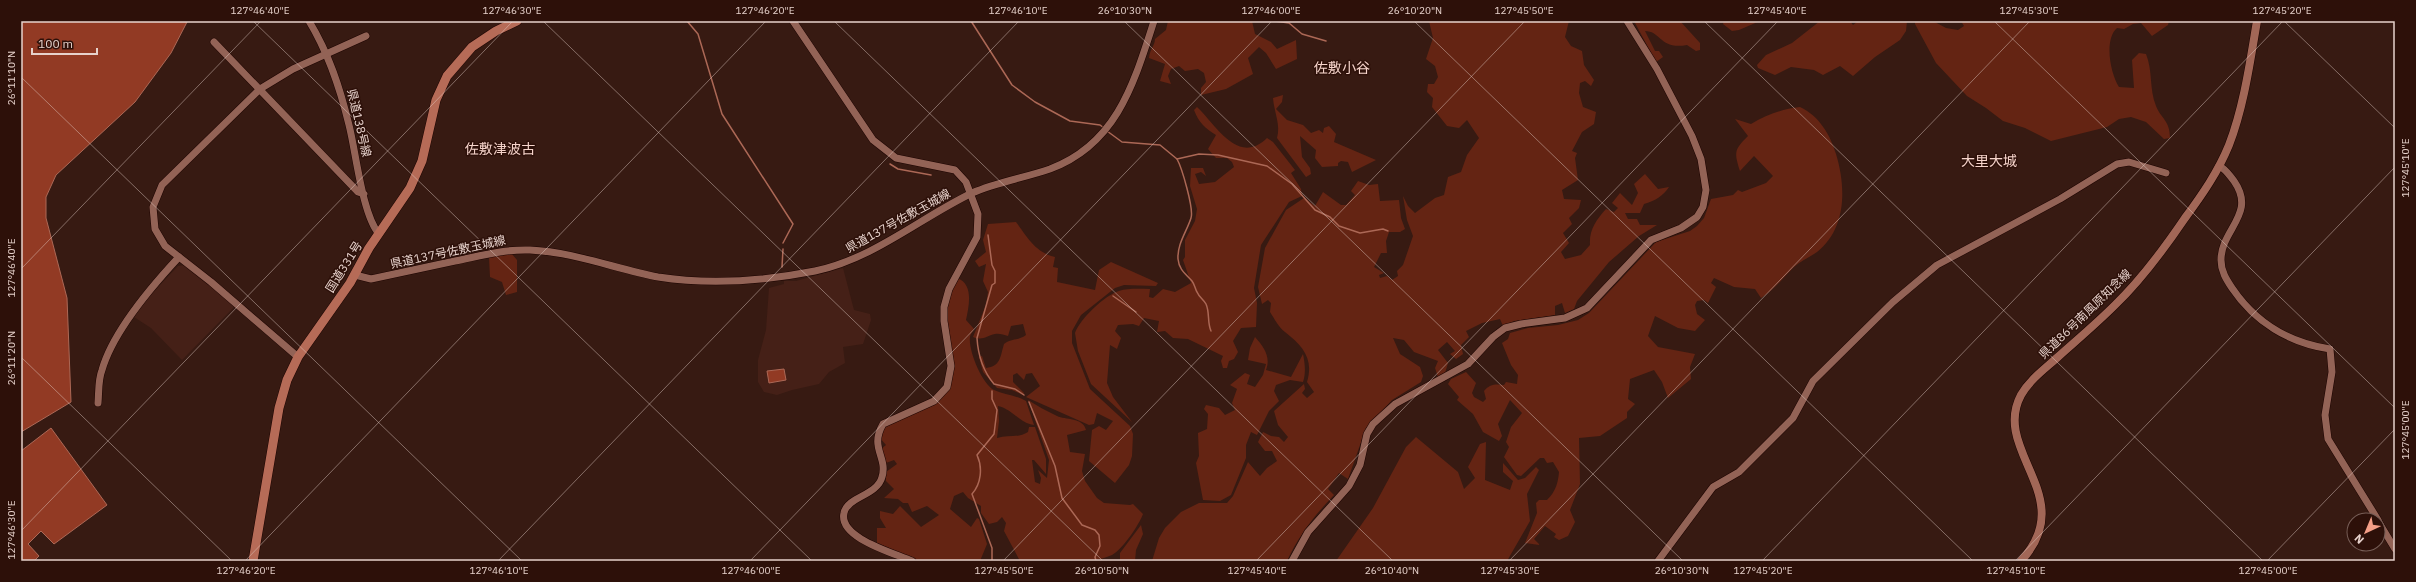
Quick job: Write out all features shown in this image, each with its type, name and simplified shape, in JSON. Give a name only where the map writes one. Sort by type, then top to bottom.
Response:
[{"type":"highway","name":"国道331号","points":[[253,561],[279,408],[289,376],[298,357],[355,275],[379,234],[410,188],[420,167],[436,100],[447,76],[472,47],[496,31],[517,21]]},
{"type":"main road","name":"県道86号南風原知念線","points":[[2021,561],[2034,545],[2042,516],[2037,487],[2016,432],[2014,415],[2022,393],[2034,378],[2136,284],[2173,236],[2219,166],[2237,121],[2257,21]]},
{"type":"street","name":"県道138号線","points":[[308,21],[327,53],[343,101],[364,194],[373,224],[379,234]]},
{"type":"street","points":[[793,21],[873,140],[896,158],[955,170],[966,182],[972,194],[979,220],[977,237],[949,290],[943,314],[951,366],[949,383],[945,391],[934,401],[882,424],[876,441],[883,470],[881,481],[873,489],[850,502],[843,514],[845,526],[856,536],[912,561]]},
{"type":"street","name":"県道137号佐敷玉城線","points":[[355,275],[371,278],[509,249],[559,254],[657,276],[699,282],[766,278],[815,271],[850,260],[972,194],[1003,181],[1060,165],[1082,152],[1106,130],[1125,101],[1154,21]]},
{"type":"street","points":[[1292,561],[1308,532],[1349,486],[1360,465],[1367,434],[1373,424],[1395,404],[1468,364],[1493,337],[1505,328],[1521,324],[1565,318],[1587,308],[1651,240],[1685,226],[1697,217],[1703,207],[1706,190],[1700,159],[1692,136],[1657,69],[1627,21]]},
{"type":"street","points":[[298,357],[211,282],[165,246],[155,229],[153,207],[156,194],[174,172],[260,89],[282,74],[366,36]]},
{"type":"street","points":[[214,42],[358,192],[364,194]]},
{"type":"street","points":[[1658,561],[1713,487],[1739,472],[1793,418],[1806,392],[1818,376],[1893,302],[1937,264],[2060,199],[2116,164],[2128,162],[2166,173]]},
{"type":"street","points":[[2219,166],[2225,170],[2238,187],[2242,202],[2238,218],[2221,255],[2222,272],[2245,305],[2271,327],[2301,343],[2330,349],[2332,372],[2325,415],[2328,438],[2373,512]]},
{"type":"street","points":[[98,403],[99,380],[108,356],[141,300],[179,257]]},
{"type":"street","points":[[2386,534],[2395,549]]},
{"type":"shaded area","points":[[21,21],[187,22],[171,53],[135,102],[56,175],[46,197],[46,218],[67,298],[71,402],[21,432]]},
{"type":"shaded area","points":[[1168,21],[1252,21],[1255,34],[1271,42],[1277,49],[1296,40],[1297,59],[1276,69],[1266,53],[1259,47],[1248,58],[1253,74],[1226,89],[1201,95],[1201,88],[1206,82],[1204,73],[1198,69],[1185,71],[1179,66],[1171,69],[1168,76],[1171,84],[1160,81],[1165,64],[1149,58],[1155,39],[1166,30]]},
{"type":"shaded area","points":[[1429,21],[1569,21],[1565,37],[1571,46],[1582,51],[1584,65],[1594,80],[1591,86],[1585,81],[1580,83],[1579,93],[1583,107],[1596,112],[1594,124],[1582,132],[1572,151],[1577,153],[1575,158],[1578,180],[1562,190],[1564,199],[1581,200],[1579,208],[1569,218],[1572,224],[1563,233],[1569,243],[1561,252],[1565,259],[1581,255],[1590,245],[1592,230],[1599,217],[1606,209],[1614,212],[1618,208],[1612,203],[1620,193],[1632,205],[1638,193],[1634,184],[1645,174],[1658,189],[1669,187],[1658,198],[1644,204],[1640,213],[1625,213],[1628,219],[1637,219],[1640,225],[1657,225],[1639,236],[1609,262],[1577,301],[1574,309],[1565,313],[1562,303],[1555,306],[1555,315],[1514,321],[1503,326],[1500,319],[1482,323],[1466,331],[1469,337],[1461,345],[1463,354],[1456,359],[1450,354],[1455,351],[1447,342],[1438,350],[1448,363],[1445,373],[1438,377],[1435,368],[1438,361],[1414,352],[1404,340],[1393,338],[1400,354],[1420,367],[1423,376],[1421,382],[1392,400],[1366,428],[1348,479],[1339,473],[1328,489],[1334,495],[1308,526],[1287,561],[1152,561],[1159,538],[1165,528],[1181,512],[1199,503],[1227,503],[1233,496],[1248,462],[1260,476],[1267,468],[1277,461],[1272,451],[1265,451],[1258,442],[1263,432],[1271,436],[1279,437],[1284,442],[1288,437],[1278,425],[1274,411],[1304,384],[1305,389],[1302,393],[1307,398],[1314,392],[1307,382],[1309,366],[1308,360],[1302,348],[1277,323],[1270,312],[1271,303],[1268,300],[1262,304],[1258,287],[1265,248],[1286,210],[1304,198],[1315,206],[1323,192],[1341,205],[1346,205],[1355,195],[1351,191],[1358,181],[1369,185],[1378,184],[1380,201],[1399,200],[1401,218],[1405,229],[1400,232],[1389,232],[1386,241],[1387,253],[1381,253],[1374,267],[1384,273],[1379,275],[1380,278],[1387,276],[1392,280],[1398,276],[1397,271],[1403,265],[1413,236],[1407,220],[1403,196],[1408,206],[1415,213],[1435,198],[1444,195],[1448,177],[1461,172],[1467,155],[1479,138],[1467,120],[1459,128],[1447,126],[1432,107],[1433,98],[1427,92],[1428,84],[1434,84],[1438,77],[1435,66],[1426,59],[1433,38]]},
{"type":"shaded area","points":[[1634,21],[1680,21],[1700,43],[1700,50],[1696,51],[1687,45],[1671,45],[1655,34],[1645,31],[1655,51],[1659,51],[1663,57],[1656,62]]},
{"type":"shaded area","points":[[1724,21],[1760,21],[1739,30],[1732,31],[1723,24]]},
{"type":"shaded area","points":[[1820,21],[1850,21],[1853,25],[1858,21],[1907,21],[1906,31],[1900,40],[1875,57],[1853,76],[1840,66],[1823,75],[1814,70],[1791,67],[1775,75],[1758,68],[1757,65],[1766,55],[1792,43]]},
{"type":"shaded area","points":[[1915,21],[1933,21],[1946,28],[1958,30],[1964,26],[1961,21],[2169,21],[2168,25],[2152,36],[2141,23],[2133,24],[2124,29],[2117,28],[2113,33],[2111,40],[2110,56],[2113,73],[2119,87],[2134,88],[2132,60],[2139,53],[2146,54],[2150,67],[2154,100],[2158,110],[2169,127],[2170,138],[2164,139],[2146,122],[2131,117],[2119,119],[2107,127],[2051,141],[2025,128],[2003,121],[1967,96],[1936,63],[1915,24]]},
{"type":"shaded area","points":[[1283,95],[1282,102],[1276,109],[1287,120],[1303,125],[1311,133],[1319,130],[1323,133],[1324,128],[1329,126],[1336,134],[1334,142],[1376,160],[1352,172],[1348,162],[1341,161],[1338,163],[1338,166],[1322,167],[1315,158],[1316,150],[1300,136],[1302,157],[1310,168],[1311,174],[1306,177],[1277,138],[1278,123],[1273,98]]},
{"type":"shaded area","points":[[1197,107],[1220,133],[1237,146],[1247,148],[1256,145],[1267,138],[1273,142],[1295,170],[1291,173],[1301,189],[1302,196],[1289,202],[1261,245],[1254,288],[1257,303],[1256,327],[1241,328],[1233,341],[1238,352],[1234,359],[1229,361],[1227,368],[1223,368],[1221,361],[1223,356],[1188,339],[1173,338],[1165,331],[1157,332],[1159,321],[1144,318],[1139,326],[1133,324],[1118,325],[1115,331],[1121,338],[1117,349],[1110,345],[1107,383],[1113,397],[1132,422],[1091,384],[1078,351],[1075,333],[1087,315],[1100,302],[1113,293],[1126,289],[1150,289],[1149,297],[1153,298],[1163,289],[1175,292],[1191,283],[1183,260],[1185,257],[1185,240],[1195,221],[1197,209],[1190,186],[1191,168],[1203,168],[1206,176],[1201,172],[1195,174],[1199,184],[1215,182],[1234,167],[1232,162],[1227,158],[1216,158],[1208,149],[1216,135],[1200,122],[1194,110]]},
{"type":"shaded area","points":[[1800,107],[1813,115],[1823,126],[1831,139],[1836,154],[1841,180],[1842,206],[1834,231],[1827,242],[1817,252],[1794,267],[1775,287],[1761,298],[1755,289],[1734,287],[1714,278],[1711,283],[1716,287],[1708,303],[1704,300],[1697,301],[1695,305],[1697,314],[1705,320],[1695,331],[1678,328],[1655,316],[1648,336],[1658,347],[1695,354],[1690,367],[1691,379],[1668,398],[1662,382],[1654,370],[1630,379],[1628,399],[1635,404],[1627,412],[1627,418],[1600,436],[1579,438],[1580,484],[1570,510],[1575,522],[1568,536],[1559,540],[1554,537],[1556,534],[1545,526],[1534,539],[1540,545],[1525,543],[1537,513],[1536,503],[1539,500],[1547,500],[1553,493],[1559,472],[1553,462],[1547,463],[1544,458],[1540,458],[1521,476],[1517,475],[1504,457],[1509,447],[1506,442],[1511,427],[1522,413],[1510,400],[1498,424],[1502,436],[1499,441],[1483,432],[1473,414],[1457,400],[1459,397],[1448,384],[1451,379],[1466,372],[1476,383],[1472,393],[1474,397],[1483,402],[1486,399],[1484,391],[1491,386],[1504,385],[1506,382],[1517,384],[1518,375],[1511,365],[1502,343],[1508,339],[1510,333],[1528,328],[1558,325],[1578,320],[1589,313],[1656,242],[1690,231],[1697,226],[1704,218],[1711,199],[1733,195],[1738,190],[1742,192],[1766,183],[1773,176],[1754,156],[1740,171],[1736,152],[1748,136],[1735,119],[1751,124],[1774,113]]},
{"type":"shaded area","points":[[1016,222],[1032,244],[1042,252],[1055,257],[1053,267],[1058,268],[1057,282],[1095,290],[1099,270],[1111,262],[1158,283],[1156,286],[1124,285],[1115,288],[1081,315],[1072,331],[1072,343],[1090,389],[1130,426],[1133,434],[1132,456],[1129,465],[1115,483],[1089,461],[1092,430],[1099,426],[1106,430],[1113,421],[1097,413],[1094,424],[1089,425],[1026,397],[1040,386],[1032,373],[1026,374],[1024,380],[1017,373],[1013,375],[1013,382],[1024,393],[1023,395],[1012,390],[997,388],[983,372],[979,357],[982,356],[986,368],[991,367],[997,363],[1001,357],[1004,344],[1026,335],[1023,324],[1011,326],[1008,336],[997,334],[982,338],[973,337],[986,305],[988,292],[983,281],[986,264],[979,267],[975,261],[986,252],[983,240],[988,224]]},
{"type":"shaded area","points":[[511,253],[517,260],[517,292],[506,295],[502,282],[490,277],[489,257]]},
{"type":"shaded area","points":[[185,265],[235,306],[182,360],[151,328],[134,317],[144,302],[178,266]]},
{"type":"shaded area","points":[[843,268],[854,310],[870,314],[871,320],[863,344],[843,347],[845,363],[829,372],[819,384],[777,395],[764,392],[758,382],[758,360],[766,330],[769,288],[784,284],[784,281],[796,281]]},
{"type":"shaded area","points":[[957,278],[966,285],[968,290],[969,302],[966,320],[974,329],[970,336],[971,350],[981,374],[989,387],[994,390],[1026,401],[1034,425],[1024,422],[1008,410],[998,406],[999,421],[997,438],[1025,434],[1028,432],[1029,427],[1035,427],[1046,459],[1046,474],[1034,460],[1032,460],[1035,482],[1040,484],[1041,478],[1038,470],[1047,478],[1049,460],[1028,400],[1057,416],[1078,421],[1086,430],[1067,435],[1070,452],[1085,454],[1082,471],[1085,481],[1097,498],[1104,503],[1133,504],[1143,514],[1130,537],[1112,555],[1101,559],[1079,562],[1020,561],[1004,531],[1006,523],[1002,517],[997,522],[989,524],[981,513],[981,506],[968,498],[963,492],[954,496],[950,509],[971,527],[977,518],[979,519],[987,544],[980,561],[919,561],[877,543],[877,528],[886,528],[880,518],[880,511],[893,514],[900,506],[921,527],[939,515],[927,506],[912,512],[908,503],[903,503],[898,499],[884,498],[894,489],[886,481],[886,472],[897,464],[894,460],[886,463],[881,449],[886,445],[880,438],[883,430],[889,424],[940,399],[947,391],[951,383],[953,366],[946,314],[949,299]]},
{"type":"shaded area","points":[[1255,337],[1266,352],[1268,361],[1266,370],[1291,377],[1303,354],[1305,375],[1303,382],[1290,380],[1276,385],[1274,391],[1279,401],[1269,411],[1257,435],[1251,432],[1246,445],[1246,458],[1231,495],[1220,501],[1203,500],[1196,463],[1199,456],[1198,433],[1207,429],[1208,414],[1204,409],[1206,405],[1219,408],[1225,415],[1235,410],[1232,403],[1237,389],[1230,385],[1245,373],[1250,375],[1247,384],[1255,387],[1263,375],[1266,364],[1248,360],[1250,348]]},
{"type":"shaded area","points":[[784,369],[786,380],[769,383],[767,371]]},
{"type":"shaded area","points":[[51,428],[107,505],[54,544],[41,531],[28,544],[39,556],[34,561],[21,561],[21,451]]},
{"type":"shaded area","points":[[1416,437],[1458,472],[1464,489],[1475,478],[1468,467],[1480,444],[1486,442],[1485,480],[1510,490],[1513,481],[1503,472],[1503,463],[1518,480],[1525,478],[1536,467],[1539,470],[1527,494],[1530,521],[1507,561],[1336,561],[1373,508],[1406,447]]},
{"type":"shaded area","points":[[1141,525],[1143,534],[1136,550],[1135,561],[1120,561],[1120,553]]},
{"type":"waterway","points":[[687,21],[698,34],[722,114],[793,224],[783,243]]},
{"type":"waterway","points":[[971,21],[1012,85],[1035,102],[1070,121],[1100,125],[1104,128]]},
{"type":"waterway","points":[[1275,21],[1289,23],[1302,34],[1326,41]]},
{"type":"waterway","points":[[1107,131],[1122,142],[1160,145],[1177,159],[1199,154],[1218,155],[1267,166],[1292,184],[1315,210],[1330,217],[1339,226],[1360,233],[1383,229],[1388,231]]},
{"type":"waterway","points":[[1177,159],[1182,171],[1191,206],[1191,218],[1179,248],[1178,259],[1181,269],[1192,281],[1198,294],[1206,304],[1211,331]]},
{"type":"waterway","points":[[890,164],[898,169],[931,175]]},
{"type":"waterway","points":[[988,235],[992,265],[995,271],[995,283],[992,285],[977,338],[979,351],[984,368],[994,384],[1015,389],[1024,395]]},
{"type":"waterway","points":[[782,267],[783,249]]},
{"type":"waterway","points":[[1113,296],[1136,312]]},
{"type":"waterway","points":[[992,391],[992,399],[997,410],[994,434],[977,455],[980,465],[980,476],[977,486],[972,494],[992,548],[992,561]]},
{"type":"waterway","points":[[1029,402],[1055,466],[1062,498],[1082,525],[1095,530],[1099,535],[1100,546],[1095,557],[1096,561]]},
{"type":"district","name":"佐敷小谷","points":[[1342,68]]},
{"type":"district","name":"佐敷津波古","points":[[500,149]]},
{"type":"district","name":"大里大城","points":[[1989,161]]}]
